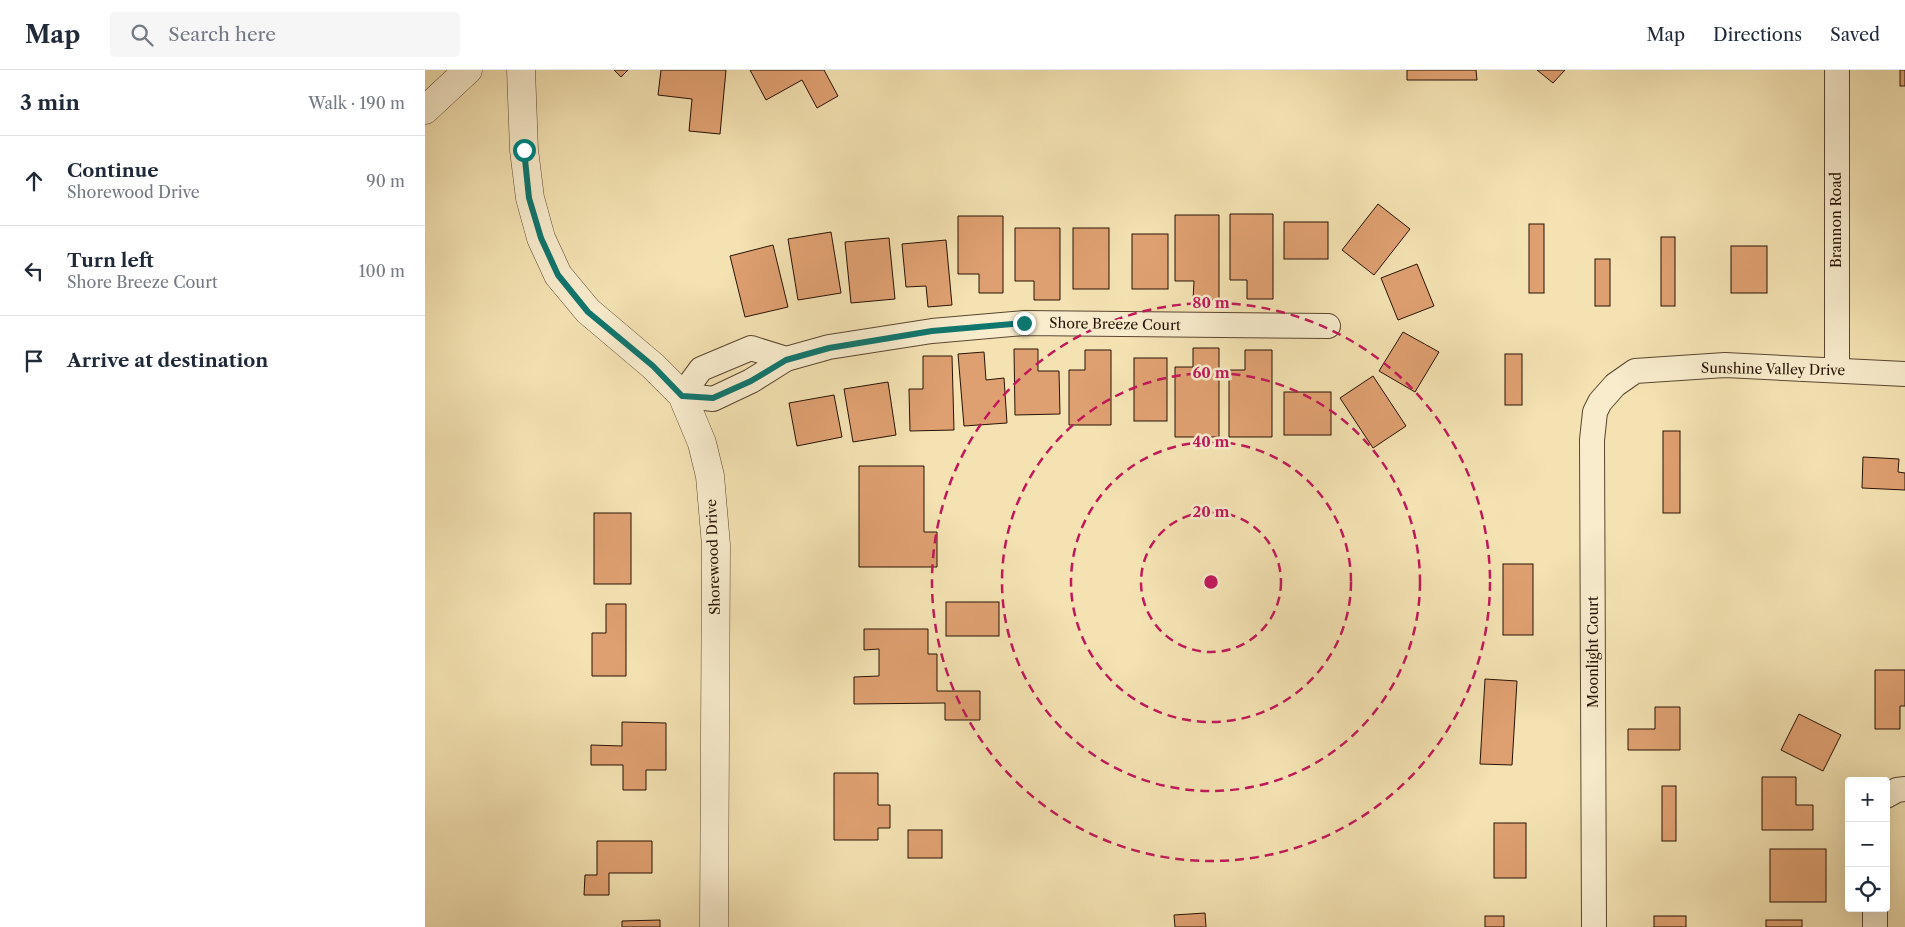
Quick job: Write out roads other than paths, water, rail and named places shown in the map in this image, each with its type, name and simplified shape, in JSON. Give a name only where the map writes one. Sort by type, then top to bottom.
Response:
[{"type":"street","points":[[425,110],[468,70]]},
{"type":"street","name":"Shorewood Drive","points":[[521,70],[524,150],[529,198],[541,238],[558,275],[588,312],[653,366],[682,396],[702,444],[710,476],[716,545],[714,927]]},
{"type":"street","name":"Brannon Road","points":[[1837,70],[1837,370]]},
{"type":"street","name":"Shore Breeze Court","points":[[682,396],[713,398],[751,381],[786,360],[829,348],[932,331],[1024,323],[1328,326]]},
{"type":"street","points":[[682,396],[701,369],[751,348],[786,360]]},
{"type":"street","name":"Sunshine Valley Drive","points":[[1615,385],[1635,371],[1725,365],[1905,374]]},
{"type":"street","name":"Moonlight Court","points":[[1594,927],[1592,440],[1595,412],[1600,402],[1615,385]]},
{"type":"street","points":[[1890,794],[1905,789]]},
{"type":"street","points":[[1875,912],[1875,927]]}]
